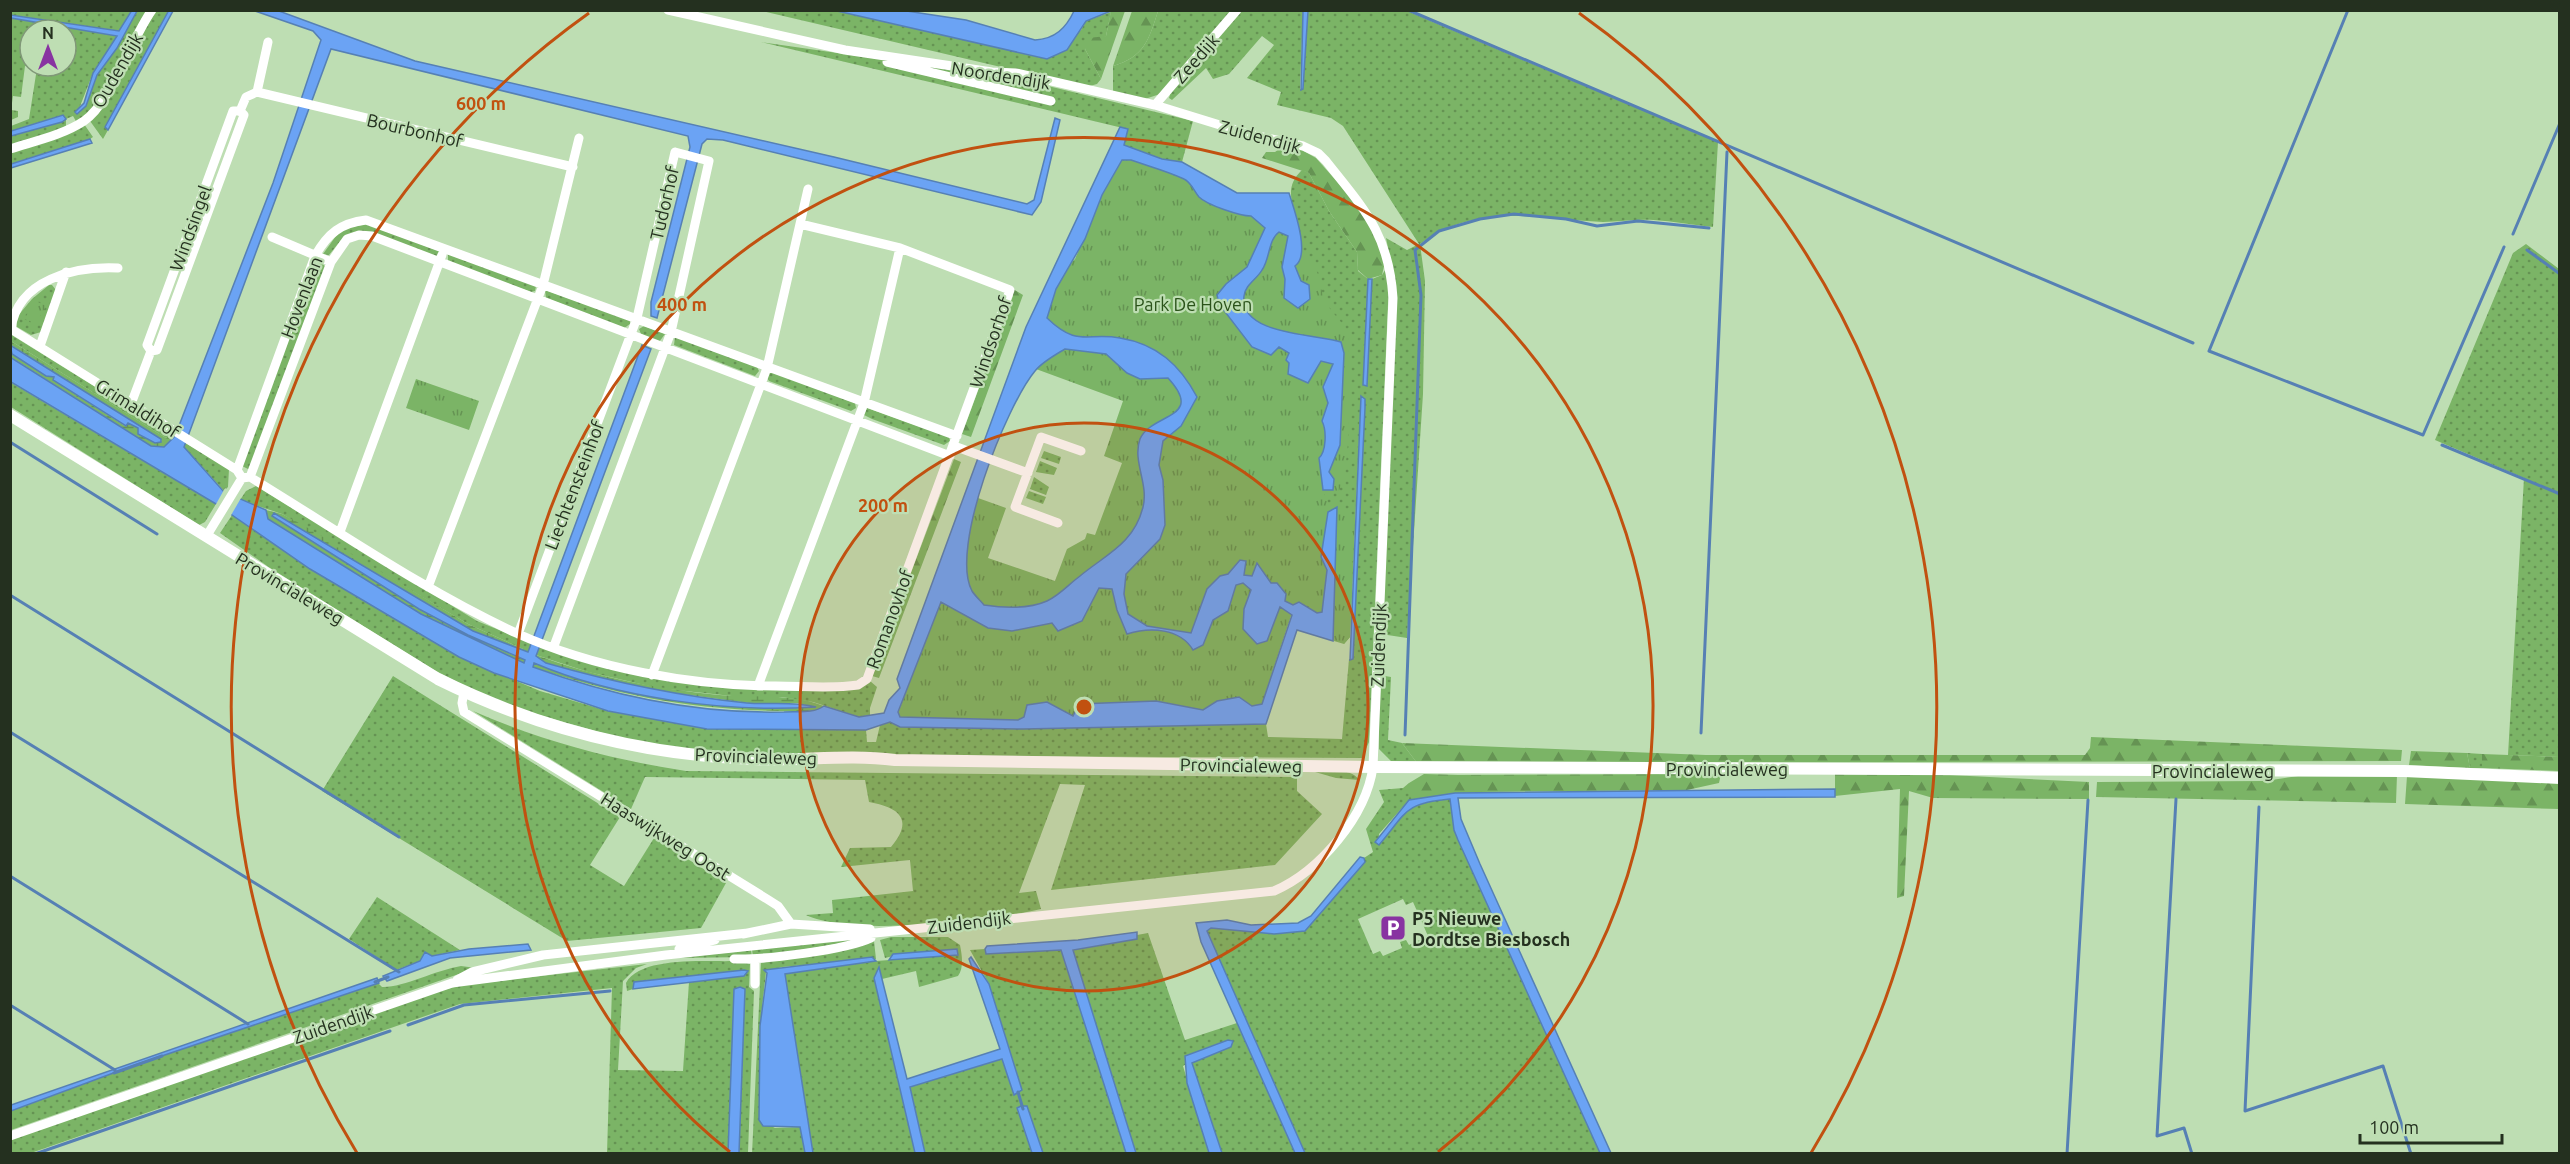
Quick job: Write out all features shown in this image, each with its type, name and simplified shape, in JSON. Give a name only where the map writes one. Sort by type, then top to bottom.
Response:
[{"type":"main road","name":"Provincialeweg","points":[[10,415],[210,532],[438,679],[464,692],[555,727],[611,742],[656,750],[726,758],[870,757],[895,760],[1373,767],[2404,771],[2559,778]]},
{"type":"street","name":"Oudendijk","points":[[10,149],[57,134],[86,120],[105,94],[152,10]]},
{"type":"street","name":"Noordendijk","points":[[668,10],[845,50],[1052,101]]},
{"type":"street","name":"Zeedijk","points":[[1155,105],[1237,10]]},
{"type":"street","name":"Windsingel","points":[[131,404],[151,351],[147,345],[233,111],[240,111],[246,97],[257,92],[268,42]]},
{"type":"street","name":"Noordendijk","points":[[845,50],[992,72],[1016,73],[1155,105]]},
{"type":"street","name":"Bourbonhof","points":[[257,92],[573,167]]},
{"type":"street","name":"Zuidendijk","points":[[10,1136],[452,982],[666,955],[1274,891],[1302,875],[1357,816],[1370,785],[1373,767],[1393,309],[1388,258],[1372,220],[1318,153],[1303,146],[1249,134],[1155,105]]},
{"type":"street","points":[[429,587],[543,285],[579,138]]},
{"type":"street","name":"Tudorhof","points":[[637,318],[675,152],[710,161],[671,332]]},
{"type":"street","points":[[652,675],[767,368],[808,189]]},
{"type":"street","name":"Hovenlaan","points":[[243,475],[315,256],[324,240],[336,228],[351,222],[366,220],[864,403],[956,441],[977,454],[1028,473]]},
{"type":"street","name":"Windsorhof","points":[[800,224],[900,248],[1010,290],[956,441]]},
{"type":"street","name":"Hovenlaan","points":[[210,532],[243,475],[331,262],[346,239],[359,235],[372,236],[537,297],[554,307],[665,350],[857,419],[950,456]]},
{"type":"street","points":[[272,237],[331,262]]},
{"type":"street","points":[[340,532],[445,248]]},
{"type":"street","points":[[758,686],[864,403],[900,248]]},
{"type":"street","name":"Grimaldihof","points":[[118,268],[92,267],[66,272],[42,284],[29,294],[13,316],[11,330],[40,346],[243,475]]},
{"type":"street","points":[[40,346],[66,272]]},
{"type":"street","points":[[630,336],[637,318]]},
{"type":"street","points":[[550,645],[671,332]]},
{"type":"street","name":"Liechtensteinhof","points":[[518,634],[630,336]]},
{"type":"street","points":[[1058,524],[1015,507],[1041,437],[1081,451]]},
{"type":"street","points":[[950,456],[956,441]]},
{"type":"street","name":"Romanovhof","points":[[518,634],[596,661],[652,675],[720,684],[853,686],[867,679],[950,456]]},
{"type":"street","points":[[243,475],[429,587],[518,634]]},
{"type":"street","name":"Haaswijkweg Oost","points":[[464,692],[462,703],[465,712],[778,906],[791,924]]},
{"type":"street","name":"Zuidendijk","points":[[666,955],[676,950],[791,924]]},
{"type":"street","points":[[791,924],[894,931]]},
{"type":"street","points":[[452,982],[472,972],[543,955],[748,933]]},
{"type":"street","name":"Zuidendijk","points":[[734,959],[755,960],[826,949],[869,939],[878,933]]},
{"type":"street","points":[[754,984],[755,960]]},
{"type":"green space","points":[[11,10],[132,11],[120,31],[78,25],[78,18],[31,18],[11,15]]},
{"type":"green space","points":[[137,11],[147,11],[98,101],[77,123],[73,116],[66,119],[63,115],[11,131],[11,126],[29,119],[35,78],[78,78],[78,29],[117,36],[93,73],[77,114],[86,106],[97,75],[117,48]]},
{"type":"green space","points":[[156,11],[169,11],[105,127],[108,130],[103,139],[90,121]]},
{"type":"green space","points":[[762,11],[837,11],[1047,59],[1081,30],[1086,21],[1111,12],[1106,36],[1085,49],[1101,79],[1097,84],[1086,87]]},
{"type":"green space","points":[[1111,11],[1125,11],[1101,79],[1085,49],[1089,38],[1106,36]]},
{"type":"green space","points":[[1132,11],[1158,11],[1152,31],[1144,46],[1132,58],[1113,66]]},
{"type":"green space","points":[[1158,11],[1234,11],[1160,94],[1145,99],[1113,92],[1113,66],[1132,58],[1144,46],[1152,31]]},
{"type":"green space","points":[[1241,11],[1303,11],[1300,89],[1303,89],[1308,11],[1407,11],[1718,142],[1713,227],[1653,220],[1603,222],[1508,216],[1464,222],[1420,244],[1425,281],[1423,394],[1407,638],[1381,634],[1395,282],[1386,238],[1407,250],[1419,244],[1343,126],[1331,118],[1277,105],[1281,92],[1247,78],[1274,45],[1262,36],[1229,74],[1213,79],[1206,68],[1172,100],[1169,98],[1171,91]]},
{"type":"green space","points":[[10,18],[18,19],[18,78],[23,78],[21,97],[13,96],[11,110],[18,111],[18,117],[11,120]]},
{"type":"green space","points":[[761,42],[1019,79],[1193,121],[1182,162],[1162,159],[1124,145],[1127,129]]},
{"type":"green space","points":[[66,119],[66,128],[11,145],[11,136]]},
{"type":"green space","points":[[84,124],[93,137],[90,139],[11,164],[10,152]]},
{"type":"green space","name":"Park De Hoven","points":[[1124,145],[1162,159],[1182,162],[1237,193],[1289,193],[1298,223],[1303,256],[1315,267],[1328,306],[1349,333],[1349,416],[1346,460],[1338,493],[1323,491],[1328,503],[1341,506],[1346,514],[1355,517],[1350,637],[1344,644],[1297,630],[1291,616],[1262,704],[1252,706],[1217,701],[1203,710],[1156,701],[1073,716],[1024,717],[1018,720],[900,717],[898,713],[978,498],[1006,508],[988,558],[1055,581],[1067,549],[1085,539],[1087,533],[1095,535],[1122,463],[1104,456],[1123,401],[1036,369],[1049,310],[1059,280],[1075,259],[1102,195],[1122,160]]},
{"type":"green space","points":[[1285,145],[1300,149],[1316,158],[1372,221],[1385,262],[1382,275],[1368,279],[1358,270],[1357,252],[1329,211],[1309,173],[1262,158],[1266,152],[1275,152]]},
{"type":"green space","points":[[1302,170],[1309,173],[1329,211],[1357,252],[1358,271],[1368,279],[1363,385],[1367,385],[1372,279],[1382,275],[1387,267],[1389,281],[1369,742],[1362,758],[745,755],[656,748],[525,711],[471,689],[434,670],[270,568],[220,533],[232,515],[310,569],[459,657],[540,691],[608,711],[707,729],[866,730],[867,742],[876,742],[880,725],[890,722],[901,727],[1023,729],[1266,724],[1268,737],[1342,739],[1349,659],[1353,659],[1365,408],[1361,396],[1350,637],[1344,644],[1321,557],[1298,223],[1291,195],[1293,182]]},
{"type":"green space","points":[[367,224],[439,251],[436,257],[371,233],[341,240],[329,255],[323,254],[341,229]]},
{"type":"green space","points":[[2526,244],[2559,269],[2559,757],[2508,755],[2524,478],[2435,440],[2513,253]]},
{"type":"green space","points":[[448,254],[536,286],[535,291],[531,292],[448,262]]},
{"type":"green space","points":[[321,263],[326,267],[250,470],[242,466],[315,265]]},
{"type":"green space","points":[[49,285],[56,290],[41,332],[31,335],[17,327],[16,318],[32,299]]},
{"type":"green space","points":[[1013,289],[1023,295],[971,437],[962,434],[1013,296]]},
{"type":"green space","points":[[545,290],[630,320],[630,324],[624,328],[546,298]]},
{"type":"green space","points":[[36,301],[46,306],[35,325],[24,319]]},
{"type":"green space","points":[[644,326],[665,334],[659,342],[641,334],[639,329]]},
{"type":"green space","points":[[10,334],[171,434],[166,438],[145,425],[11,341]]},
{"type":"green space","points":[[675,337],[757,367],[759,371],[755,376],[674,345]]},
{"type":"green space","points":[[11,341],[166,438],[171,434],[175,435],[164,447],[151,446],[11,357],[10,351],[46,376],[54,377],[53,380],[125,426],[128,422],[138,428],[138,434],[155,443],[162,441],[11,345]]},
{"type":"green space","points":[[773,372],[855,403],[856,408],[851,411],[769,381],[767,378],[769,373]]},
{"type":"green space","points":[[416,379],[479,401],[469,430],[406,408]]},
{"type":"green space","points":[[10,382],[216,504],[205,522],[199,525],[11,407]]},
{"type":"green space","points":[[867,408],[949,437],[950,441],[944,445],[872,419],[864,415]]},
{"type":"green space","points":[[184,442],[229,469],[228,487],[224,491],[184,447]]},
{"type":"green space","points":[[1044,451],[1061,457],[1059,464],[1041,458]]},
{"type":"green space","points":[[954,459],[961,462],[879,678],[872,676]]},
{"type":"green space","points":[[1040,461],[1057,468],[1054,475],[1036,472]]},
{"type":"green space","points":[[1034,477],[1049,487],[1046,495],[1030,489]]},
{"type":"green space","points":[[256,486],[477,621],[531,643],[529,649],[523,649],[468,624],[282,514],[240,500],[246,491]]},
{"type":"green space","points":[[1029,491],[1046,497],[1043,504],[1026,498]]},
{"type":"green space","points":[[266,510],[282,514],[303,525],[468,624],[523,649],[529,649],[528,652],[523,652],[473,631],[274,514],[300,534],[411,603],[478,639],[525,660],[524,663],[421,614],[268,519]]},
{"type":"green space","points":[[539,646],[727,688],[870,681],[877,687],[870,715],[859,717],[813,702],[782,697],[750,698],[658,688],[588,672],[536,655]]},
{"type":"green space","points":[[536,655],[581,670],[649,686],[719,695],[799,699],[824,706],[817,711],[744,710],[638,696],[604,688],[533,667],[534,663],[587,682],[642,695],[698,703],[754,707],[813,707],[798,703],[749,703],[644,689],[546,663],[539,660]]},
{"type":"green space","points":[[1379,675],[1391,677],[1388,740],[1402,743],[1417,763],[1391,761],[1379,749]]},
{"type":"green space","points":[[393,676],[620,817],[590,865],[624,886],[654,838],[726,883],[701,928],[567,941],[322,791]]},
{"type":"green space","points":[[473,711],[578,748],[686,771],[1297,777],[1297,791],[1322,814],[1275,865],[1051,890],[1085,785],[1060,784],[1019,893],[1036,891],[1041,909],[989,918],[922,925],[855,925],[827,922],[806,915],[833,913],[832,900],[913,891],[910,860],[841,867],[850,848],[891,847],[902,829],[900,816],[895,811],[869,802],[865,780],[645,777],[631,809]]},
{"type":"green space","points":[[2091,737],[2402,750],[2401,761],[1417,763],[1402,743],[1706,755],[2085,755],[2090,748]]},
{"type":"green space","points":[[2411,751],[2467,753],[2470,768],[2409,765]]},
{"type":"green space","points":[[2467,753],[2482,754],[2482,768],[2470,768]]},
{"type":"green space","points":[[2482,754],[2559,757],[2559,771],[2482,768]]},
{"type":"green space","points":[[1315,772],[1351,773],[1359,780],[1336,778]]},
{"type":"green space","points":[[1424,774],[1721,774],[1719,783],[1687,790],[1479,792],[1409,800],[1409,783]]},
{"type":"green space","points":[[1835,774],[1950,775],[2089,782],[2089,799],[1933,798],[1909,791],[1904,896],[1897,898],[1900,789],[1835,796]]},
{"type":"green space","points":[[2305,775],[2397,775],[2396,803],[2096,797],[2097,782],[2265,781]]},
{"type":"green space","points":[[2407,776],[2559,783],[2559,809],[2405,804]]},
{"type":"green space","points":[[1409,783],[1409,800],[1379,834],[1379,844],[1407,811],[1422,804],[1450,799],[1454,830],[1600,1153],[1305,1153],[1206,931],[1211,928],[1305,931],[1365,862],[1364,858],[1373,852],[1366,829],[1384,802],[1379,790],[1403,788]],"holes":[[[1403,899],[1406,905],[1413,902],[1428,936],[1409,945],[1406,940],[1400,942],[1402,948],[1383,956],[1380,951],[1373,954],[1358,919]]]},
{"type":"green space","points":[[377,897],[460,950],[432,956],[424,953],[420,961],[396,970],[349,939]]},
{"type":"green space","points":[[1148,933],[1185,1040],[1237,1023],[1295,1153],[1222,1153],[1192,1063],[1228,1040],[1183,1066],[1209,1153],[1136,1153],[1073,950],[1136,939],[1137,935]]},
{"type":"green space","points":[[866,937],[854,941],[753,958],[752,949]]},
{"type":"green space","points":[[891,937],[948,937],[960,945],[961,953],[962,965],[958,976],[919,987],[916,971],[882,979],[879,967],[874,978],[915,1153],[813,1153],[785,974],[876,961],[957,955],[901,954],[885,958],[880,940]]},
{"type":"green space","points":[[874,941],[876,959],[782,967],[766,972],[760,1026],[759,1120],[775,1128],[800,1127],[805,1153],[752,1154],[761,963]]},
{"type":"green space","points":[[985,949],[986,954],[1061,950],[1126,1153],[1043,1153],[1032,1121],[1017,1109],[1032,1153],[925,1153],[910,1087],[1002,1059],[1014,1095],[1022,1090],[989,984],[970,950]]},
{"type":"green space","points":[[751,950],[752,957],[676,958]]},
{"type":"green space","points":[[734,961],[750,964],[749,987],[754,991],[748,1153],[739,1153],[745,990],[740,987],[734,990],[728,1153],[607,1153],[612,988],[460,1004],[31,1153],[11,1153],[10,1139],[431,993],[463,985],[647,964],[636,968],[623,981],[618,1070],[683,1071],[689,982],[744,976],[745,971],[634,982],[633,989],[627,991],[626,983],[634,974],[659,964]]},
{"type":"green space","points":[[461,966],[476,968],[11,1130],[11,1111],[135,1065],[378,983],[382,987],[390,987]]},
{"type":"water","points":[[132,10],[137,11],[117,48],[97,75],[86,106],[77,114],[75,112],[84,103],[93,73],[117,36],[78,29],[78,25],[119,31]]},
{"type":"water","points":[[169,10],[173,11],[108,130],[105,127]]},
{"type":"water","points":[[900,10],[966,20],[1035,40],[1059,32],[1074,11],[1111,11],[1086,21],[1067,50],[1047,59],[837,11]]},
{"type":"water","points":[[255,11],[279,11],[415,61],[834,157],[1027,204],[1034,200],[1055,118],[1060,120],[1041,202],[1032,215],[723,140],[707,139],[702,144],[657,318],[651,316],[651,302],[690,147],[688,136],[331,49],[184,447],[224,492],[266,510],[268,519],[421,614],[524,663],[525,660],[468,635],[419,609],[272,516],[274,513],[473,631],[528,652],[642,345],[651,349],[536,656],[546,663],[571,670],[670,692],[747,703],[798,704],[816,707],[746,708],[672,700],[600,685],[534,663],[533,667],[625,695],[688,706],[752,712],[784,712],[810,711],[824,706],[859,717],[884,713],[889,700],[900,688],[897,679],[1026,327],[1120,127],[1128,129],[1124,145],[1162,159],[1182,162],[1237,193],[1289,193],[1300,231],[1302,252],[1295,266],[1301,281],[1309,285],[1310,299],[1298,308],[1284,298],[1285,279],[1282,267],[1288,236],[1279,232],[1275,235],[1265,266],[1245,292],[1246,309],[1254,319],[1267,326],[1341,342],[1344,353],[1340,445],[1329,472],[1334,479],[1333,490],[1323,490],[1319,458],[1325,441],[1322,421],[1328,403],[1323,387],[1333,364],[1321,361],[1308,383],[1288,374],[1289,363],[1286,360],[1289,353],[1279,347],[1271,355],[1252,347],[1219,304],[1217,295],[1226,284],[1247,267],[1265,228],[1251,216],[1224,210],[1203,200],[1184,179],[1131,160],[1122,160],[1102,195],[1085,239],[1056,289],[1047,318],[1067,333],[1075,336],[1120,338],[1145,345],[1175,366],[1197,397],[1181,426],[1163,441],[1159,465],[1163,480],[1165,525],[1160,539],[1126,574],[1124,594],[1128,614],[1147,626],[1191,633],[1207,589],[1220,576],[1228,574],[1240,560],[1246,561],[1244,575],[1252,576],[1257,563],[1271,583],[1277,583],[1286,594],[1285,601],[1293,605],[1299,602],[1317,613],[1322,612],[1327,570],[1321,557],[1328,512],[1337,507],[1333,641],[1297,630],[1266,724],[1023,729],[900,727],[890,722],[866,730],[707,729],[608,711],[494,673],[459,657],[310,569],[216,504],[11,382],[10,357],[151,446],[164,447],[175,436],[273,183],[321,40],[313,31]],"holes":[[[1065,349],[1106,354],[1127,373],[1140,379],[1168,378],[1178,391],[1181,401],[1179,408],[1154,424],[1140,439],[1138,456],[1144,490],[1143,507],[1139,520],[1126,540],[1047,601],[1016,607],[984,605],[972,591],[967,571],[968,544],[984,478],[996,445],[1023,389],[1038,368]],[[1243,583],[1251,590],[1244,609],[1243,629],[1257,644],[1267,641],[1280,607],[1292,615],[1262,704],[1252,706],[1239,697],[1217,701],[1203,710],[1156,701],[1079,704],[1073,716],[1047,702],[1027,705],[1024,717],[1018,720],[900,717],[898,712],[941,602],[988,628],[1012,631],[1052,623],[1058,631],[1082,621],[1099,588],[1112,589],[1117,610],[1127,634],[1145,630],[1164,631],[1180,637],[1193,650],[1203,645],[1213,620],[1228,611],[1236,585]]]},
{"type":"water","points":[[1303,11],[1308,11],[1303,89],[1301,90]]},
{"type":"water","points":[[11,15],[31,18],[18,19],[11,18]]},
{"type":"water","points":[[63,115],[66,119],[62,122],[11,136],[11,131]]},
{"type":"water","points":[[90,139],[92,143],[11,168],[11,164]]},
{"type":"water","points":[[1368,279],[1372,279],[1367,386],[1363,385]]},
{"type":"water","points":[[10,345],[161,439],[161,442],[155,443],[138,434],[138,428],[128,423],[126,426],[53,380],[54,377],[46,376],[12,354]]},
{"type":"water","points":[[1361,396],[1365,399],[1365,408],[1353,659],[1350,660]]},
{"type":"water","points":[[1835,789],[1835,797],[1458,798],[1461,819],[1480,864],[1611,1153],[1600,1153],[1458,840],[1454,830],[1450,799],[1423,803],[1408,811],[1379,845],[1375,842],[1409,800],[1455,793]]},
{"type":"water","points":[[1360,857],[1364,858],[1365,862],[1305,931],[1274,934],[1211,928],[1207,931],[1305,1153],[1295,1153],[1201,942],[1196,923],[1227,920],[1251,925],[1298,923],[1311,916]]},
{"type":"water","points":[[1137,932],[1137,939],[1073,950],[1136,1153],[1126,1153],[1061,950],[986,954],[985,949],[987,946],[1078,940]]},
{"type":"water","points":[[528,944],[531,950],[450,958],[387,981],[383,976],[420,961],[425,952],[432,956],[469,949]]},
{"type":"water","points":[[957,949],[958,955],[889,960],[893,954]]},
{"type":"water","points":[[872,957],[876,961],[785,974],[813,1153],[805,1153],[800,1127],[763,1126],[759,1120],[760,1026],[767,973],[764,970]]},
{"type":"water","points":[[971,957],[989,984],[1022,1090],[1014,1095],[1002,1059],[910,1087],[925,1153],[915,1153],[874,978],[879,967],[907,1079],[1000,1049],[969,959]]},
{"type":"water","points":[[748,971],[744,976],[633,989],[634,982]]},
{"type":"water","points":[[377,978],[379,983],[135,1065],[11,1111],[11,1105]]},
{"type":"water","points":[[740,987],[745,989],[739,1153],[728,1153],[734,989]]},
{"type":"water","points":[[1228,1040],[1233,1041],[1231,1047],[1192,1063],[1222,1153],[1209,1153],[1187,1083],[1185,1056]]},
{"type":"water","points":[[1027,1106],[1043,1153],[1032,1153],[1017,1108]]},
{"type":"pier","points":[[225,488],[241,498],[230,517],[215,506]]},
{"type":"waterway","points":[[1408,10],[2193,343]]},
{"type":"waterway","points":[[2348,10],[2209,351],[2423,435],[2504,247]]},
{"type":"waterway","points":[[2513,234],[2560,123]]},
{"type":"waterway","points":[[1701,733],[1727,152]]},
{"type":"waterway","points":[[1405,735],[1421,295],[1415,250],[1439,231],[1480,219],[1514,214],[1566,219],[1597,226],[1638,221],[1709,228]]},
{"type":"waterway","points":[[2527,250],[2560,274]]},
{"type":"waterway","points":[[10,442],[157,534]]},
{"type":"waterway","points":[[2442,445],[2560,494]]},
{"type":"waterway","points":[[10,595],[399,837]]},
{"type":"waterway","points":[[10,732],[399,972]]},
{"type":"waterway","points":[[2176,799],[2157,1136],[2184,1128],[2192,1154]]},
{"type":"waterway","points":[[2067,1154],[2088,800]]},
{"type":"waterway","points":[[2259,807],[2245,1111],[2383,1066],[2411,1154]]},
{"type":"waterway","points":[[10,876],[248,1024]]},
{"type":"waterway","points":[[375,982],[388,977]]},
{"type":"waterway","points":[[408,1025],[464,1005],[610,991]]},
{"type":"waterway","points":[[10,1005],[115,1070]]},
{"type":"waterway","points":[[35,1154],[390,1031]]},
{"type":"waterway","points":[[114,1073],[162,1056]]},
{"type":"waterway","points":[[1018,1092],[1023,1109]]},
{"type":"place","name":"P5 Nieuwe Dordtse Biesbosch","points":[[1393,928]]}]
